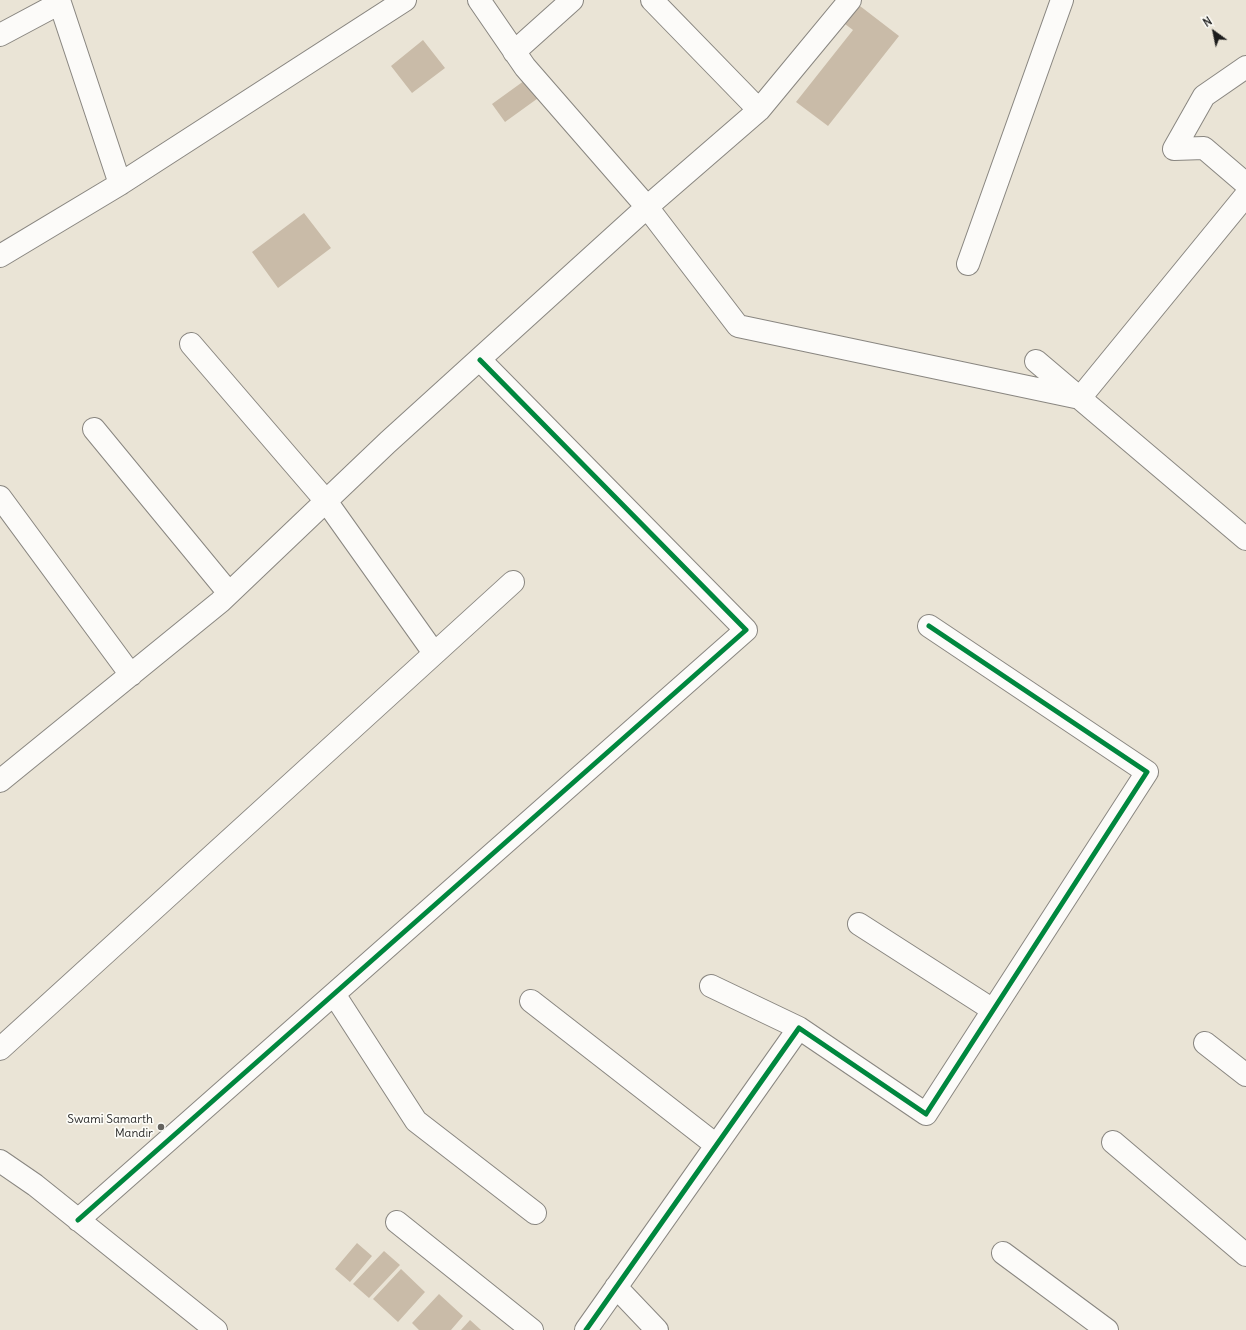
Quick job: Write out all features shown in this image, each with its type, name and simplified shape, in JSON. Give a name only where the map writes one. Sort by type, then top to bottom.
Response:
[{"type":"street","points":[[0,256],[120,184],[405,0]]},
{"type":"street","points":[[479,0],[525,68],[647,207],[738,326],[1080,398]]},
{"type":"street","points":[[514,52],[572,0]]},
{"type":"street","points":[[652,0],[759,110]]},
{"type":"street","points":[[0,781],[229,594],[388,442],[647,207],[759,110],[850,0]]},
{"type":"street","points":[[968,264],[1062,0]]},
{"type":"street","points":[[0,35],[59,2],[120,184]]},
{"type":"street","points":[[1246,67],[1204,96],[1174,149],[1204,148],[1246,184]]},
{"type":"street","points":[[1080,398],[1246,194]]},
{"type":"street","points":[[190,344],[326,501],[434,653]]},
{"type":"street","points":[[78,1220],[746,630],[480,360]]},
{"type":"street","points":[[1036,361],[1246,539]]},
{"type":"street","points":[[94,429],[229,594]]},
{"type":"street","points":[[0,497],[131,675]]},
{"type":"street","points":[[0,1049],[512,582]]},
{"type":"street","points":[[711,986],[799,1028],[926,1114],[1147,772],[929,626]]},
{"type":"street","points":[[859,924],[993,1010]]},
{"type":"street","points":[[334,994],[416,1121],[535,1212]]},
{"type":"street","points":[[531,1001],[716,1145]]},
{"type":"street","points":[[586,1330],[799,1028]]},
{"type":"street","points":[[1205,1043],[1246,1075]]},
{"type":"street","points":[[1113,1142],[1246,1255]]},
{"type":"street","points":[[0,1160],[35,1185],[216,1330]]},
{"type":"street","points":[[397,1222],[532,1330]]},
{"type":"street","points":[[1003,1253],[1107,1330]]},
{"type":"street","points":[[616,1287],[657,1330]]},
{"type":"building","points":[[860,6],[899,36],[828,126],[796,102],[853,30],[845,24]]},
{"type":"building","points":[[423,40],[445,68],[412,93],[391,66]]},
{"type":"building","points":[[528,78],[541,96],[505,122],[492,104]]},
{"type":"building","points":[[304,213],[331,248],[278,288],[252,252]]},
{"type":"building","points":[[357,1243],[372,1256],[350,1282],[335,1269]]},
{"type":"building","points":[[384,1251],[400,1265],[369,1298],[353,1284]]},
{"type":"building","points":[[401,1269],[425,1292],[398,1322],[373,1299]]},
{"type":"building","points":[[439,1294],[463,1316],[451,1330],[419,1330],[412,1323]]},
{"type":"building","points":[[470,1320],[481,1330],[461,1330]]},
{"type":"cycle path","points":[[78,1220],[746,630],[480,360]]},
{"type":"cycle path","points":[[586,1330],[799,1028],[926,1114],[1147,772],[929,626]]},
{"type":"place","name":"Swami Samarth Mandir","points":[[161,1127]]}]
